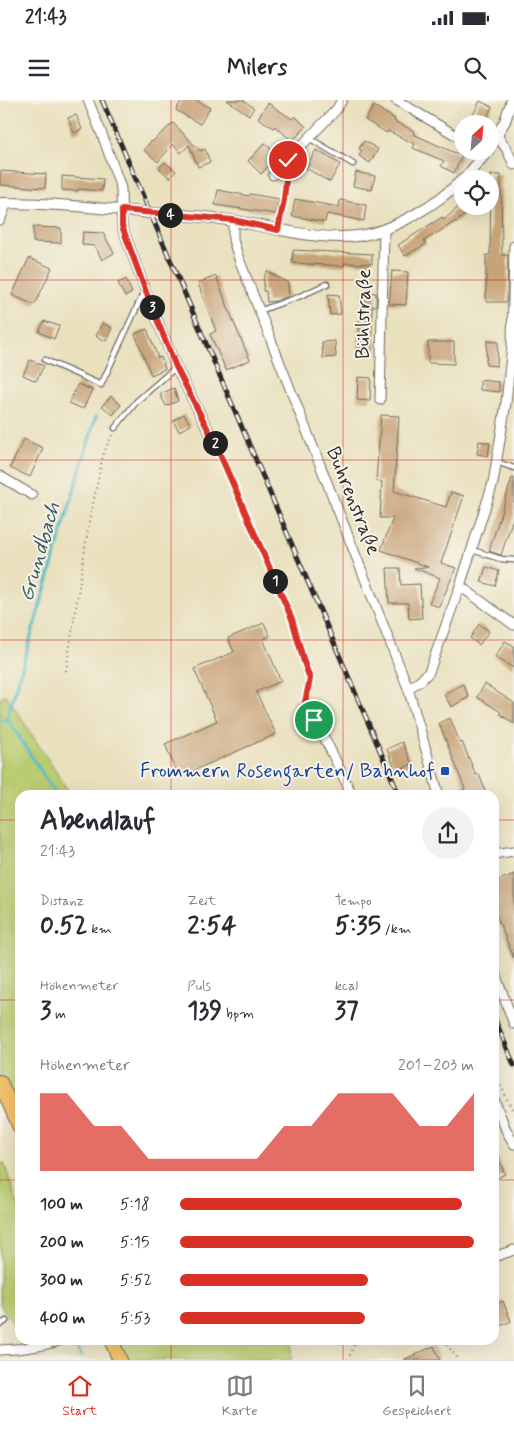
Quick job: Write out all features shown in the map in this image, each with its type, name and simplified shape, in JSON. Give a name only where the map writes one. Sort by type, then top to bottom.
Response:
[{"type":"main road","points":[[0,1082],[15,1116]]},
{"type":"main road","points":[[113,1345],[120,1360]]},
{"type":"street","points":[[88,100],[104,137],[122,188],[122,226],[146,292],[176,367],[215,443]]},
{"type":"street","points":[[273,175],[336,110],[342,100]]},
{"type":"street","points":[[396,100],[454,134]]},
{"type":"street","points":[[499,133],[509,122],[512,100]]},
{"type":"street","points":[[499,138],[514,165]]},
{"type":"street","points":[[471,170],[479,160]]},
{"type":"street","points":[[0,220],[3,203],[122,210],[233,220],[278,230],[329,236],[357,236],[384,230],[421,211],[454,188]]},
{"type":"street","name":"Buhrenstraße","points":[[233,220],[233,240],[238,259],[408,688],[438,790]]},
{"type":"street","name":"Bühlstraße","points":[[380,400],[384,230]]},
{"type":"street","points":[[408,688],[419,682],[429,672],[460,586],[493,483],[513,346],[514,246]]},
{"type":"street","points":[[0,476],[32,495]]},
{"type":"street","points":[[460,586],[514,625]]},
{"type":"street","points":[[304,707],[324,736],[350,790]]},
{"type":"street","points":[[499,854],[514,851]]},
{"type":"street","points":[[499,985],[514,1024]]},
{"type":"street","points":[[499,1112],[514,1144]]},
{"type":"street","points":[[499,1255],[514,1250]]},
{"type":"street","points":[[0,1350],[43,1345]]},
{"type":"lane","points":[[309,138],[353,164]]},
{"type":"lane","points":[[259,311],[327,284]]},
{"type":"lane","points":[[45,360],[101,385],[142,296],[146,292]]},
{"type":"lane","points":[[115,428],[137,401],[176,367]]},
{"type":"lane","points":[[497,462],[514,468]]},
{"type":"lane","points":[[472,550],[501,559],[514,560]]},
{"type":"lane","points":[[0,1325],[6,1321]]},
{"type":"path","points":[[278,230],[284,200],[288,160]]},
{"type":"path","points":[[66,671],[89,523],[103,455],[115,428]]},
{"type":"path","points":[[215,443],[292,619],[310,679],[304,707]]},
{"type":"path","points":[[499,1082],[514,1113]]},
{"type":"path","points":[[348,1360],[354,1345]]},
{"type":"path","points":[[447,1345],[459,1360]]},
{"type":"green space","points":[[6,695],[68,790],[15,790],[15,1116],[0,1082],[0,698]]},
{"type":"green space","points":[[4,1163],[15,1197],[15,1326],[0,1305],[0,1165]]},
{"type":"green space","points":[[113,1345],[292,1345],[291,1360],[120,1360]]},
{"type":"building","points":[[182,100],[196,100],[210,108],[200,124],[176,110]]},
{"type":"building","points":[[227,100],[243,100],[254,108],[249,115]]},
{"type":"building","points":[[480,101],[492,107],[488,115],[473,115]]},
{"type":"building","points":[[268,103],[292,119],[295,116],[306,127],[292,141],[275,126],[274,128],[258,118]]},
{"type":"building","points":[[374,106],[395,119],[394,121],[414,131],[413,134],[454,152],[454,160],[460,160],[454,173],[441,166],[444,161],[413,148],[415,144],[388,131],[387,133],[365,120]]},
{"type":"building","points":[[76,115],[82,129],[74,133],[68,118]]},
{"type":"building","points":[[173,123],[200,151],[205,149],[210,162],[198,167],[189,145],[181,153],[173,144],[158,162],[144,150],[151,141]]},
{"type":"building","points":[[364,141],[378,149],[370,163],[359,156],[362,151],[359,149]]},
{"type":"building","points":[[265,143],[278,156],[261,174],[248,161]]},
{"type":"building","points":[[316,150],[340,164],[330,182],[306,168]]},
{"type":"building","points":[[165,162],[176,171],[170,178],[159,168]]},
{"type":"building","points":[[0,171],[46,174],[45,188],[0,185]]},
{"type":"building","points":[[356,172],[375,176],[372,190],[353,186]]},
{"type":"building","points":[[499,175],[501,175],[502,255],[508,255],[507,302],[486,302],[486,255],[490,255],[490,215],[499,215]]},
{"type":"building","points":[[62,176],[103,179],[102,191],[62,190]]},
{"type":"building","points":[[218,190],[279,199],[276,214],[215,205]]},
{"type":"building","points":[[295,199],[339,207],[340,200],[366,205],[364,221],[327,214],[325,222],[292,216]]},
{"type":"building","points":[[454,211],[454,215],[464,215],[424,241],[426,244],[405,256],[398,245],[442,217],[444,220]]},
{"type":"building","points":[[33,227],[61,228],[61,243],[33,242]]},
{"type":"building","points":[[83,232],[103,233],[114,253],[102,260],[95,246],[82,245]]},
{"type":"building","points":[[293,250],[372,254],[372,264],[344,263],[344,266],[292,263]]},
{"type":"building","points":[[29,258],[52,268],[35,304],[12,295]]},
{"type":"building","points":[[267,271],[288,283],[289,296],[267,302],[266,291],[263,291],[263,280]]},
{"type":"building","points":[[392,271],[408,272],[406,305],[389,304]]},
{"type":"building","points":[[216,276],[250,360],[226,370],[210,334],[216,331],[198,283]]},
{"type":"building","points":[[126,279],[132,293],[125,297],[118,283]]},
{"type":"building","points":[[363,292],[376,293],[376,306],[372,306],[372,351],[358,351],[359,320],[362,320]]},
{"type":"building","points":[[328,294],[339,295],[341,314],[330,315]]},
{"type":"building","points":[[44,321],[59,326],[54,339],[39,332]]},
{"type":"building","points":[[102,323],[112,328],[106,341],[96,336]]},
{"type":"building","points":[[147,329],[158,358],[161,357],[165,369],[151,375],[135,334]]},
{"type":"building","points":[[335,341],[336,357],[323,358],[322,342]]},
{"type":"building","points":[[487,341],[498,342],[497,366],[486,365]]},
{"type":"building","points":[[428,342],[454,342],[454,364],[428,363]]},
{"type":"building","points":[[30,360],[44,366],[36,381],[23,375]]},
{"type":"building","points":[[358,377],[371,378],[370,401],[357,400]]},
{"type":"building","points":[[480,380],[499,382],[499,392],[480,390]]},
{"type":"building","points":[[78,384],[92,390],[83,409],[69,403]]},
{"type":"building","points":[[174,388],[178,401],[166,406],[160,394]]},
{"type":"building","points":[[111,396],[121,405],[113,415],[102,406]]},
{"type":"building","points":[[184,414],[191,425],[179,431],[173,421]]},
{"type":"building","points":[[381,415],[399,416],[394,491],[446,507],[451,492],[464,496],[441,563],[456,568],[439,607],[429,603],[440,578],[414,568],[428,567],[381,550],[393,518],[380,518],[382,482],[376,481]]},
{"type":"building","points":[[24,439],[43,448],[30,477],[10,468]]},
{"type":"building","points":[[479,441],[490,443],[488,456],[477,454]]},
{"type":"building","points":[[512,478],[514,478],[514,515],[501,555],[489,551]]},
{"type":"building","points":[[486,567],[499,571],[495,586],[481,582]]},
{"type":"building","points":[[387,568],[400,568],[401,585],[420,584],[422,618],[409,619],[408,603],[389,603]]},
{"type":"building","points":[[264,623],[270,636],[263,639],[281,681],[256,692],[276,734],[179,777],[165,744],[217,721],[194,669],[234,652],[228,638]]},
{"type":"building","points":[[479,624],[489,631],[479,645],[470,638]]},
{"type":"building","points":[[505,641],[514,646],[514,668],[495,657]]},
{"type":"building","points":[[463,684],[469,697],[451,707],[444,694]]},
{"type":"building","points":[[485,684],[514,703],[514,724],[500,714],[501,712],[477,697]]},
{"type":"building","points":[[450,718],[460,743],[462,742],[476,775],[479,774],[485,790],[462,790],[465,789],[439,723]]},
{"type":"building","points":[[402,742],[412,764],[396,771],[387,749]]},
{"type":"building","points":[[514,874],[514,958],[499,922],[499,880]]},
{"type":"building","points":[[499,1161],[505,1174],[499,1177]]},
{"type":"building","points":[[503,1301],[511,1321],[499,1327],[499,1303]]},
{"type":"building","points":[[434,1346],[440,1360],[403,1360]]},
{"type":"waterway","name":"Grundbach","points":[[0,722],[7,718],[96,416]]},
{"type":"waterway","points":[[7,718],[53,790]]},
{"type":"waterway","points":[[75,1345],[81,1356]]},
{"type":"railway","points":[[102,100],[397,790]]},
{"type":"railway","points":[[499,1029],[514,1065]]},
{"type":"place","name":"Frommern Rosengarten/ Bahnhof","points":[[445,771]]},
{"type":"route","points":[[288,160],[284,200],[278,230],[233,220],[122,210],[122,226],[176,367],[215,443],[292,619],[310,679],[304,707],[314,720]]}]
